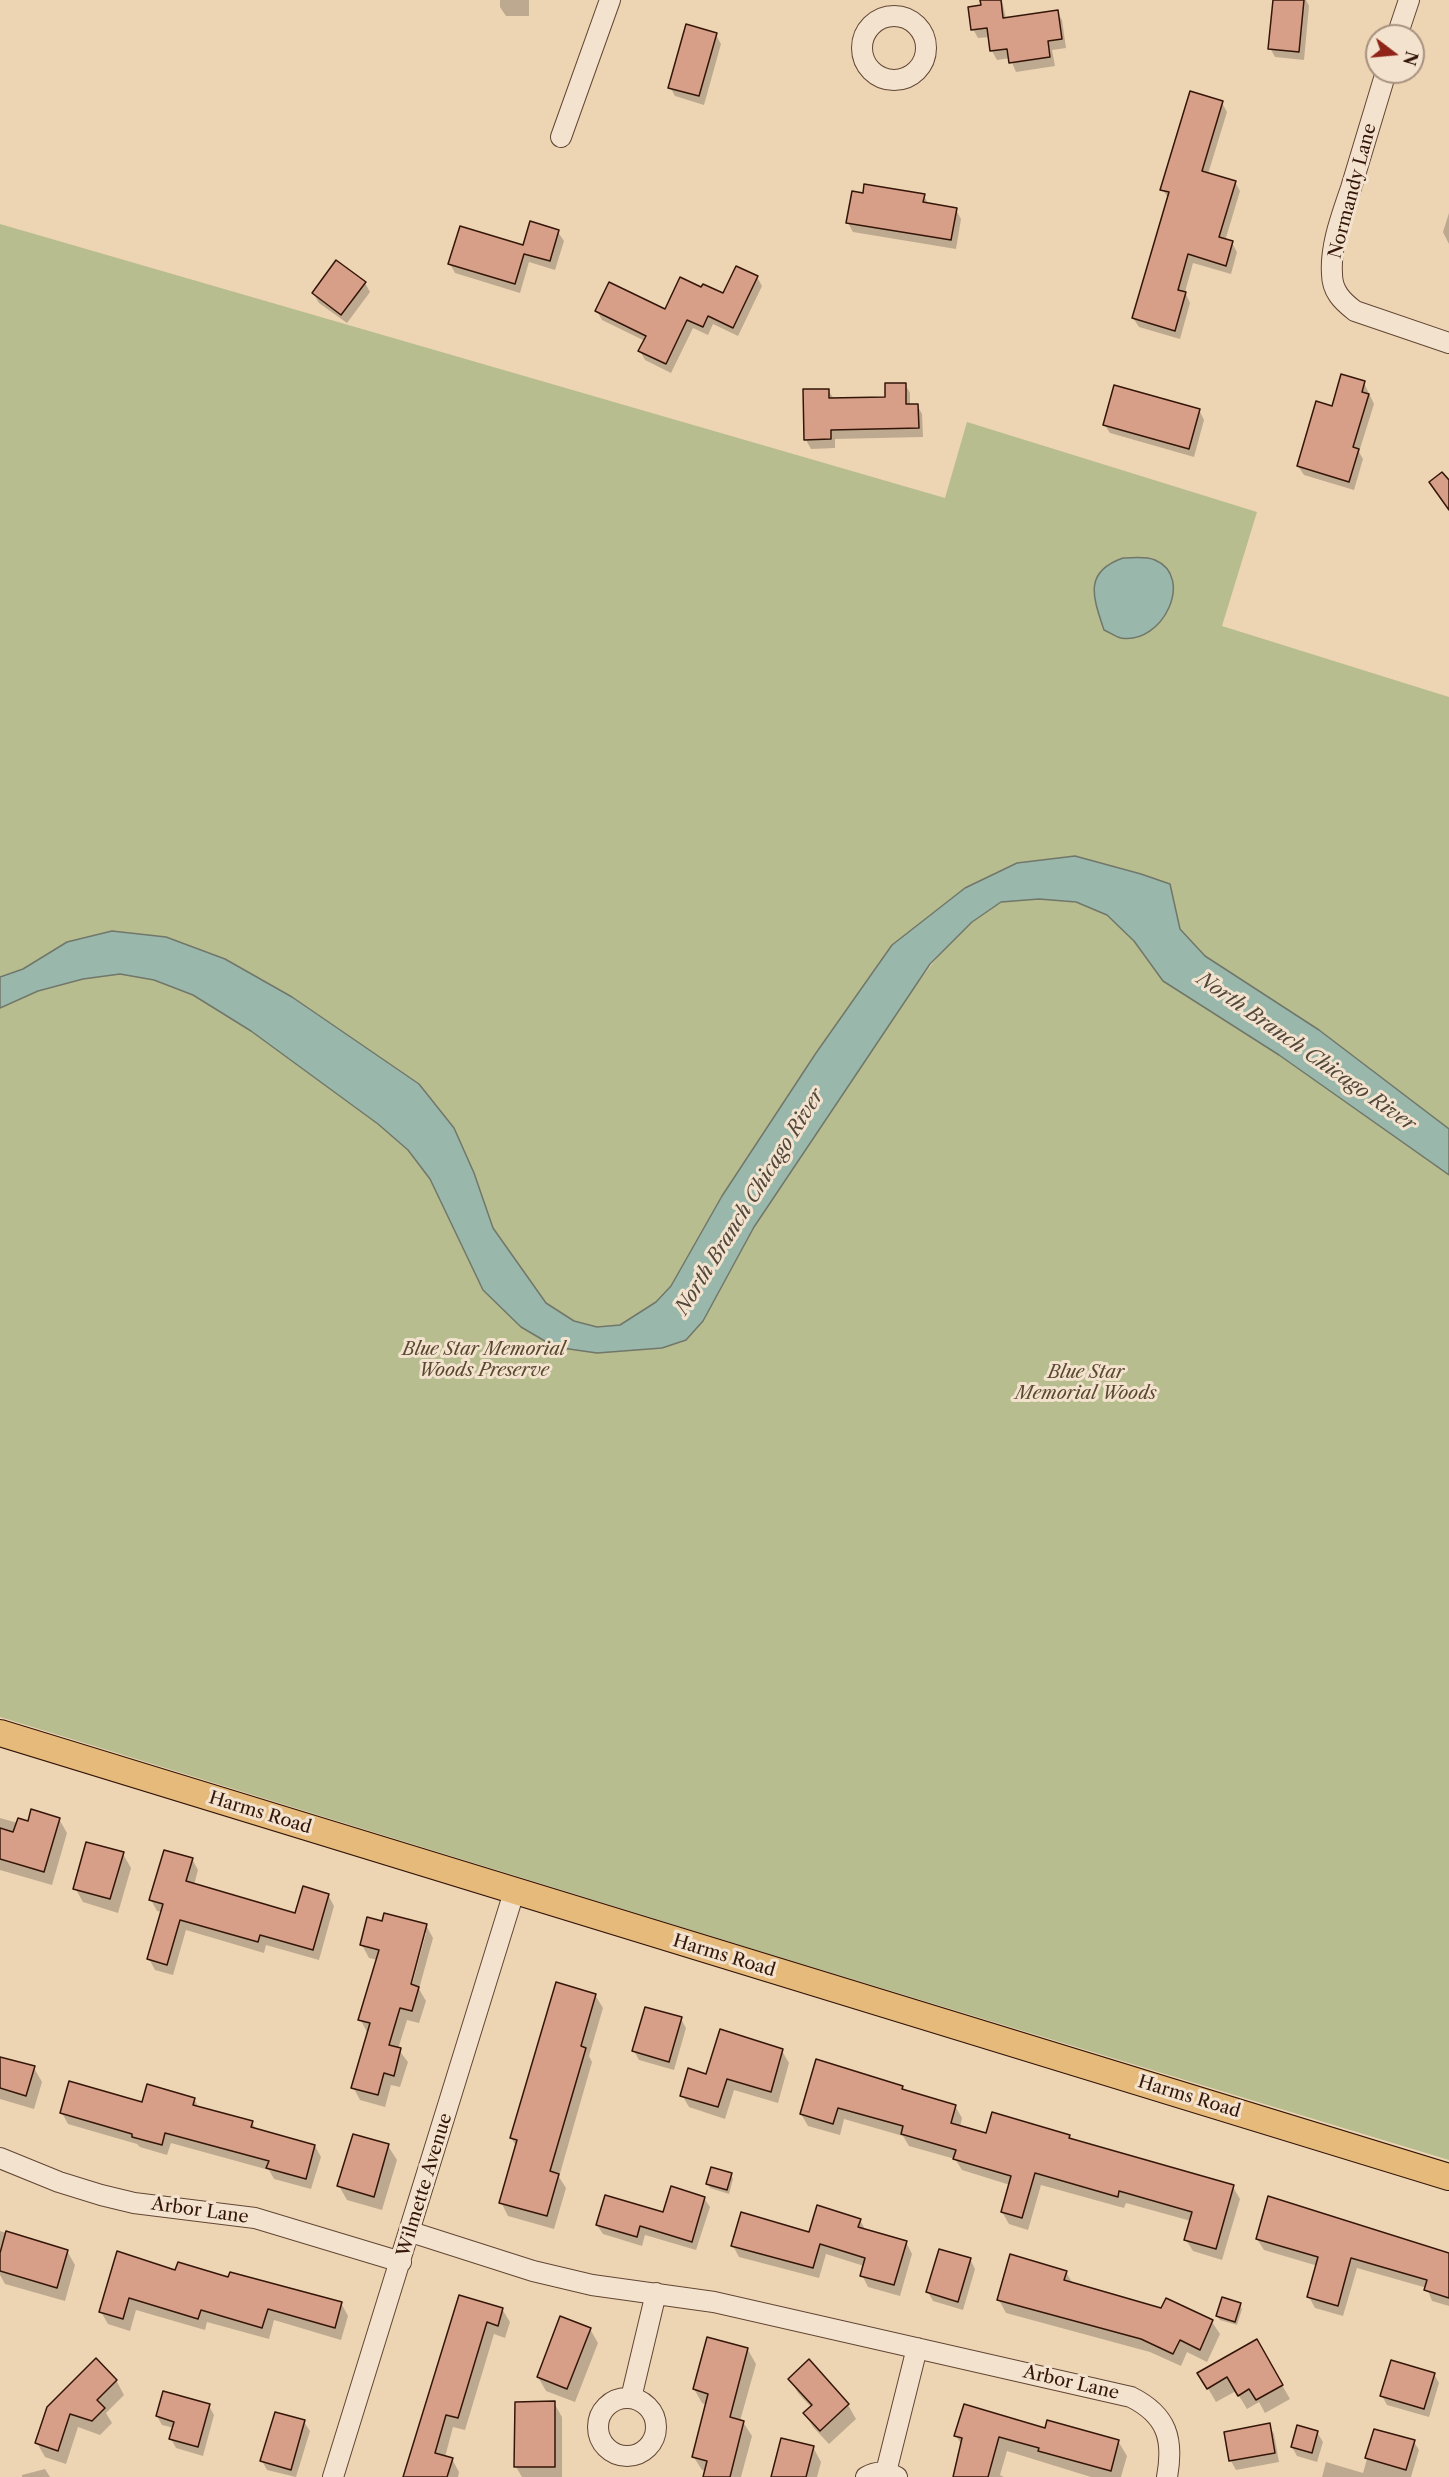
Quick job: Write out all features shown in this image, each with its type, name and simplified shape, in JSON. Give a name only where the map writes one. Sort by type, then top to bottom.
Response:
[{"type":"main road","name":"Harms Road","points":[[0,1733],[1449,2177]]},
{"type":"street","points":[[561,137],[610,0]]},
{"type":"street","points":[[1401,24],[1408,0]]},
{"type":"street","name":"Normandy Lane","points":[[1382,84],[1337,236],[1332,275],[1335,290],[1342,302],[1355,311],[1449,343]]},
{"type":"street","name":"Wilmette Avenue","points":[[333,2477],[411,2232],[514,1892]]},
{"type":"street","name":"Arbor Lane","points":[[0,2158],[59,2182],[101,2195],[134,2203],[255,2218],[401,2262]]},
{"type":"street","name":"Arbor Lane","points":[[411,2232],[533,2271],[591,2284],[714,2302],[1131,2397],[1158,2416],[1165,2427],[1170,2442],[1167,2477]]},
{"type":"street","points":[[631,2398],[656,2293]]},
{"type":"street","points":[[866,2477],[876,2472],[891,2475],[916,2348]]},
{"type":"green space","name":"Blue Star Memorial Woods Preserve","points":[[0,224],[945,498],[967,422],[1257,512],[1222,626],[1449,697],[1449,2160],[0,1717]],"holes":[[[1075,856],[1107,915],[1070,902],[1026,900],[1000,903],[968,924],[940,954],[893,1020],[965,888],[1017,863]]]},
{"type":"water","points":[[1123,558],[1155,560],[1167,569],[1172,580],[1173,594],[1169,608],[1161,621],[1150,631],[1136,637],[1121,638],[1104,630],[1095,596],[1094,587],[1102,571]]},
{"type":"water","name":"North Branch Chicago River","points":[[1075,856],[1170,884],[1180,929],[1205,956],[1319,1030],[1449,1129],[1449,1175],[1279,1055],[1163,981],[1134,941],[1107,915],[1076,902],[1039,899],[1001,902],[972,922],[930,964],[754,1227],[703,1321],[686,1340],[662,1348],[597,1353],[555,1347],[521,1327],[483,1290],[430,1179],[408,1150],[378,1124],[251,1031],[193,995],[154,980],[120,974],[83,979],[38,991],[0,1008],[0,977],[23,969],[67,942],[112,931],[166,937],[225,959],[292,997],[419,1084],[454,1128],[474,1173],[493,1228],[546,1303],[574,1321],[597,1327],[620,1325],[656,1302],[671,1286],[722,1196],[816,1053],[892,945],[965,888],[1017,863]]},
{"type":"building","points":[[980,0],[1001,0],[1003,18],[1058,10],[1062,39],[1048,41],[1050,57],[1009,63],[1007,49],[990,51],[987,28],[971,30],[968,7],[981,5]]},
{"type":"building","points":[[1273,0],[1304,0],[1299,52],[1268,49]]},
{"type":"building","points":[[686,24],[717,33],[699,96],[668,88]]},
{"type":"building","points":[[1190,91],[1223,101],[1202,171],[1236,181],[1219,237],[1233,241],[1226,266],[1188,254],[1178,290],[1186,292],[1175,331],[1132,318],[1169,192],[1160,190]]},
{"type":"building","points":[[864,184],[925,194],[923,202],[957,208],[951,240],[846,223],[852,191],[863,193]]},
{"type":"building","points":[[530,221],[559,230],[550,261],[524,254],[515,284],[448,264],[460,226],[523,245]]},
{"type":"building","points":[[336,260],[366,282],[341,315],[312,293]]},
{"type":"building","points":[[736,266],[758,276],[733,328],[708,316],[703,327],[687,320],[666,364],[638,351],[646,336],[595,311],[609,282],[665,309],[680,277],[701,287],[703,284],[723,293]]},
{"type":"building","points":[[1341,374],[1365,381],[1362,392],[1369,394],[1353,447],[1359,449],[1349,482],[1297,466],[1316,401],[1332,406]]},
{"type":"building","points":[[885,383],[906,383],[906,404],[918,404],[919,428],[831,430],[831,439],[804,440],[803,389],[829,389],[829,398],[885,397]]},
{"type":"building","points":[[1114,385],[1200,409],[1189,449],[1103,425]]},
{"type":"building","points":[[1442,472],[1449,480],[1449,510],[1429,482]]},
{"type":"building","points":[[31,1809],[60,1818],[44,1872],[0,1859],[0,1828],[13,1832],[18,1818],[28,1821]]},
{"type":"building","points":[[86,1842],[124,1852],[110,1899],[73,1889]]},
{"type":"building","points":[[164,1850],[193,1858],[186,1881],[295,1913],[303,1886],[329,1894],[313,1950],[260,1935],[258,1942],[180,1920],[167,1965],[147,1959],[163,1904],[149,1900]]},
{"type":"building","points":[[384,1913],[427,1924],[411,1984],[419,1987],[412,2011],[400,2008],[389,2045],[401,2048],[394,2076],[384,2073],[378,2095],[351,2088],[370,2023],[358,2020],[379,1950],[360,1945],[367,1917],[382,1921]]},
{"type":"building","points":[[556,1982],[596,1994],[581,2046],[586,2048],[550,2171],[559,2174],[547,2216],[499,2203],[517,2140],[510,2138]]},
{"type":"building","points":[[645,2007],[682,2017],[669,2062],[632,2051]]},
{"type":"building","points":[[720,2029],[783,2049],[771,2092],[727,2079],[718,2107],[680,2096],[688,2068],[706,2074]]},
{"type":"building","points":[[0,2057],[35,2066],[26,2096],[0,2088]]},
{"type":"building","points":[[816,2059],[956,2105],[951,2123],[986,2133],[992,2112],[1070,2135],[1069,2138],[1234,2185],[1216,2249],[1184,2240],[1192,2212],[1119,2191],[1118,2197],[1035,2173],[1022,2218],[1001,2212],[1011,2176],[953,2159],[956,2150],[901,2134],[903,2126],[838,2108],[833,2124],[800,2114]]},
{"type":"building","points":[[69,2081],[142,2102],[147,2084],[195,2098],[193,2105],[253,2121],[251,2127],[315,2145],[306,2179],[266,2168],[269,2161],[165,2133],[162,2145],[60,2113]]},
{"type":"building","points":[[353,2134],[389,2144],[374,2197],[337,2186]]},
{"type":"building","points":[[711,2167],[732,2173],[727,2190],[706,2184]]},
{"type":"building","points":[[671,2186],[705,2197],[692,2242],[640,2226],[637,2237],[596,2225],[605,2195],[663,2212]]},
{"type":"building","points":[[1268,2196],[1449,2253],[1449,2298],[1424,2290],[1427,2280],[1351,2258],[1338,2306],[1307,2297],[1318,2257],[1256,2239]]},
{"type":"building","points":[[817,2205],[861,2219],[858,2227],[907,2241],[894,2285],[860,2276],[865,2258],[820,2244],[813,2268],[731,2246],[741,2212],[809,2232]]},
{"type":"building","points":[[6,2231],[68,2250],[57,2288],[0,2271],[0,2253]]},
{"type":"building","points":[[939,2249],[971,2258],[958,2302],[926,2292]]},
{"type":"building","points":[[117,2251],[175,2270],[178,2262],[228,2277],[230,2272],[342,2302],[335,2328],[268,2309],[262,2328],[201,2310],[198,2319],[129,2298],[123,2319],[99,2312]]},
{"type":"building","points":[[1010,2254],[1067,2271],[1064,2280],[1161,2308],[1166,2298],[1213,2320],[1200,2350],[1180,2340],[1173,2354],[1141,2339],[997,2300]]},
{"type":"building","points":[[459,2295],[503,2308],[498,2326],[487,2322],[458,2418],[446,2415],[435,2453],[453,2458],[447,2477],[403,2477]]},
{"type":"building","points":[[1222,2297],[1241,2303],[1235,2322],[1216,2316]]},
{"type":"building","points":[[560,2316],[591,2328],[567,2389],[537,2377]]},
{"type":"building","points":[[707,2337],[748,2348],[730,2417],[744,2421],[730,2477],[703,2477],[707,2461],[692,2457],[708,2394],[693,2389]]},
{"type":"building","points":[[1257,2339],[1283,2385],[1256,2400],[1249,2389],[1238,2396],[1227,2377],[1207,2389],[1197,2373]]},
{"type":"building","points":[[96,2358],[117,2380],[97,2400],[105,2408],[92,2421],[70,2414],[58,2451],[35,2443],[47,2407]]},
{"type":"building","points":[[809,2359],[849,2404],[820,2431],[803,2413],[812,2405],[788,2379]]},
{"type":"building","points":[[1391,2360],[1435,2373],[1424,2409],[1380,2396]]},
{"type":"building","points":[[163,2391],[210,2404],[198,2447],[169,2439],[174,2422],[156,2416]]},
{"type":"building","points":[[555,2401],[555,2467],[514,2467],[515,2402]]},
{"type":"building","points":[[964,2404],[1045,2428],[1047,2420],[1119,2440],[1111,2471],[1038,2451],[1039,2448],[999,2437],[988,2477],[953,2477],[962,2438],[954,2436]]},
{"type":"building","points":[[275,2412],[305,2420],[291,2470],[260,2461]]},
{"type":"building","points":[[1270,2423],[1275,2453],[1229,2461],[1224,2432]]},
{"type":"building","points":[[1297,2425],[1318,2431],[1312,2453],[1291,2447]]},
{"type":"building","points":[[1374,2429],[1415,2440],[1406,2470],[1365,2458]]},
{"type":"building","points":[[781,2438],[814,2446],[806,2477],[771,2477]]},
{"type":"park label","name":"Blue Star Memorial Woods","points":[[1086,1383]]}]
